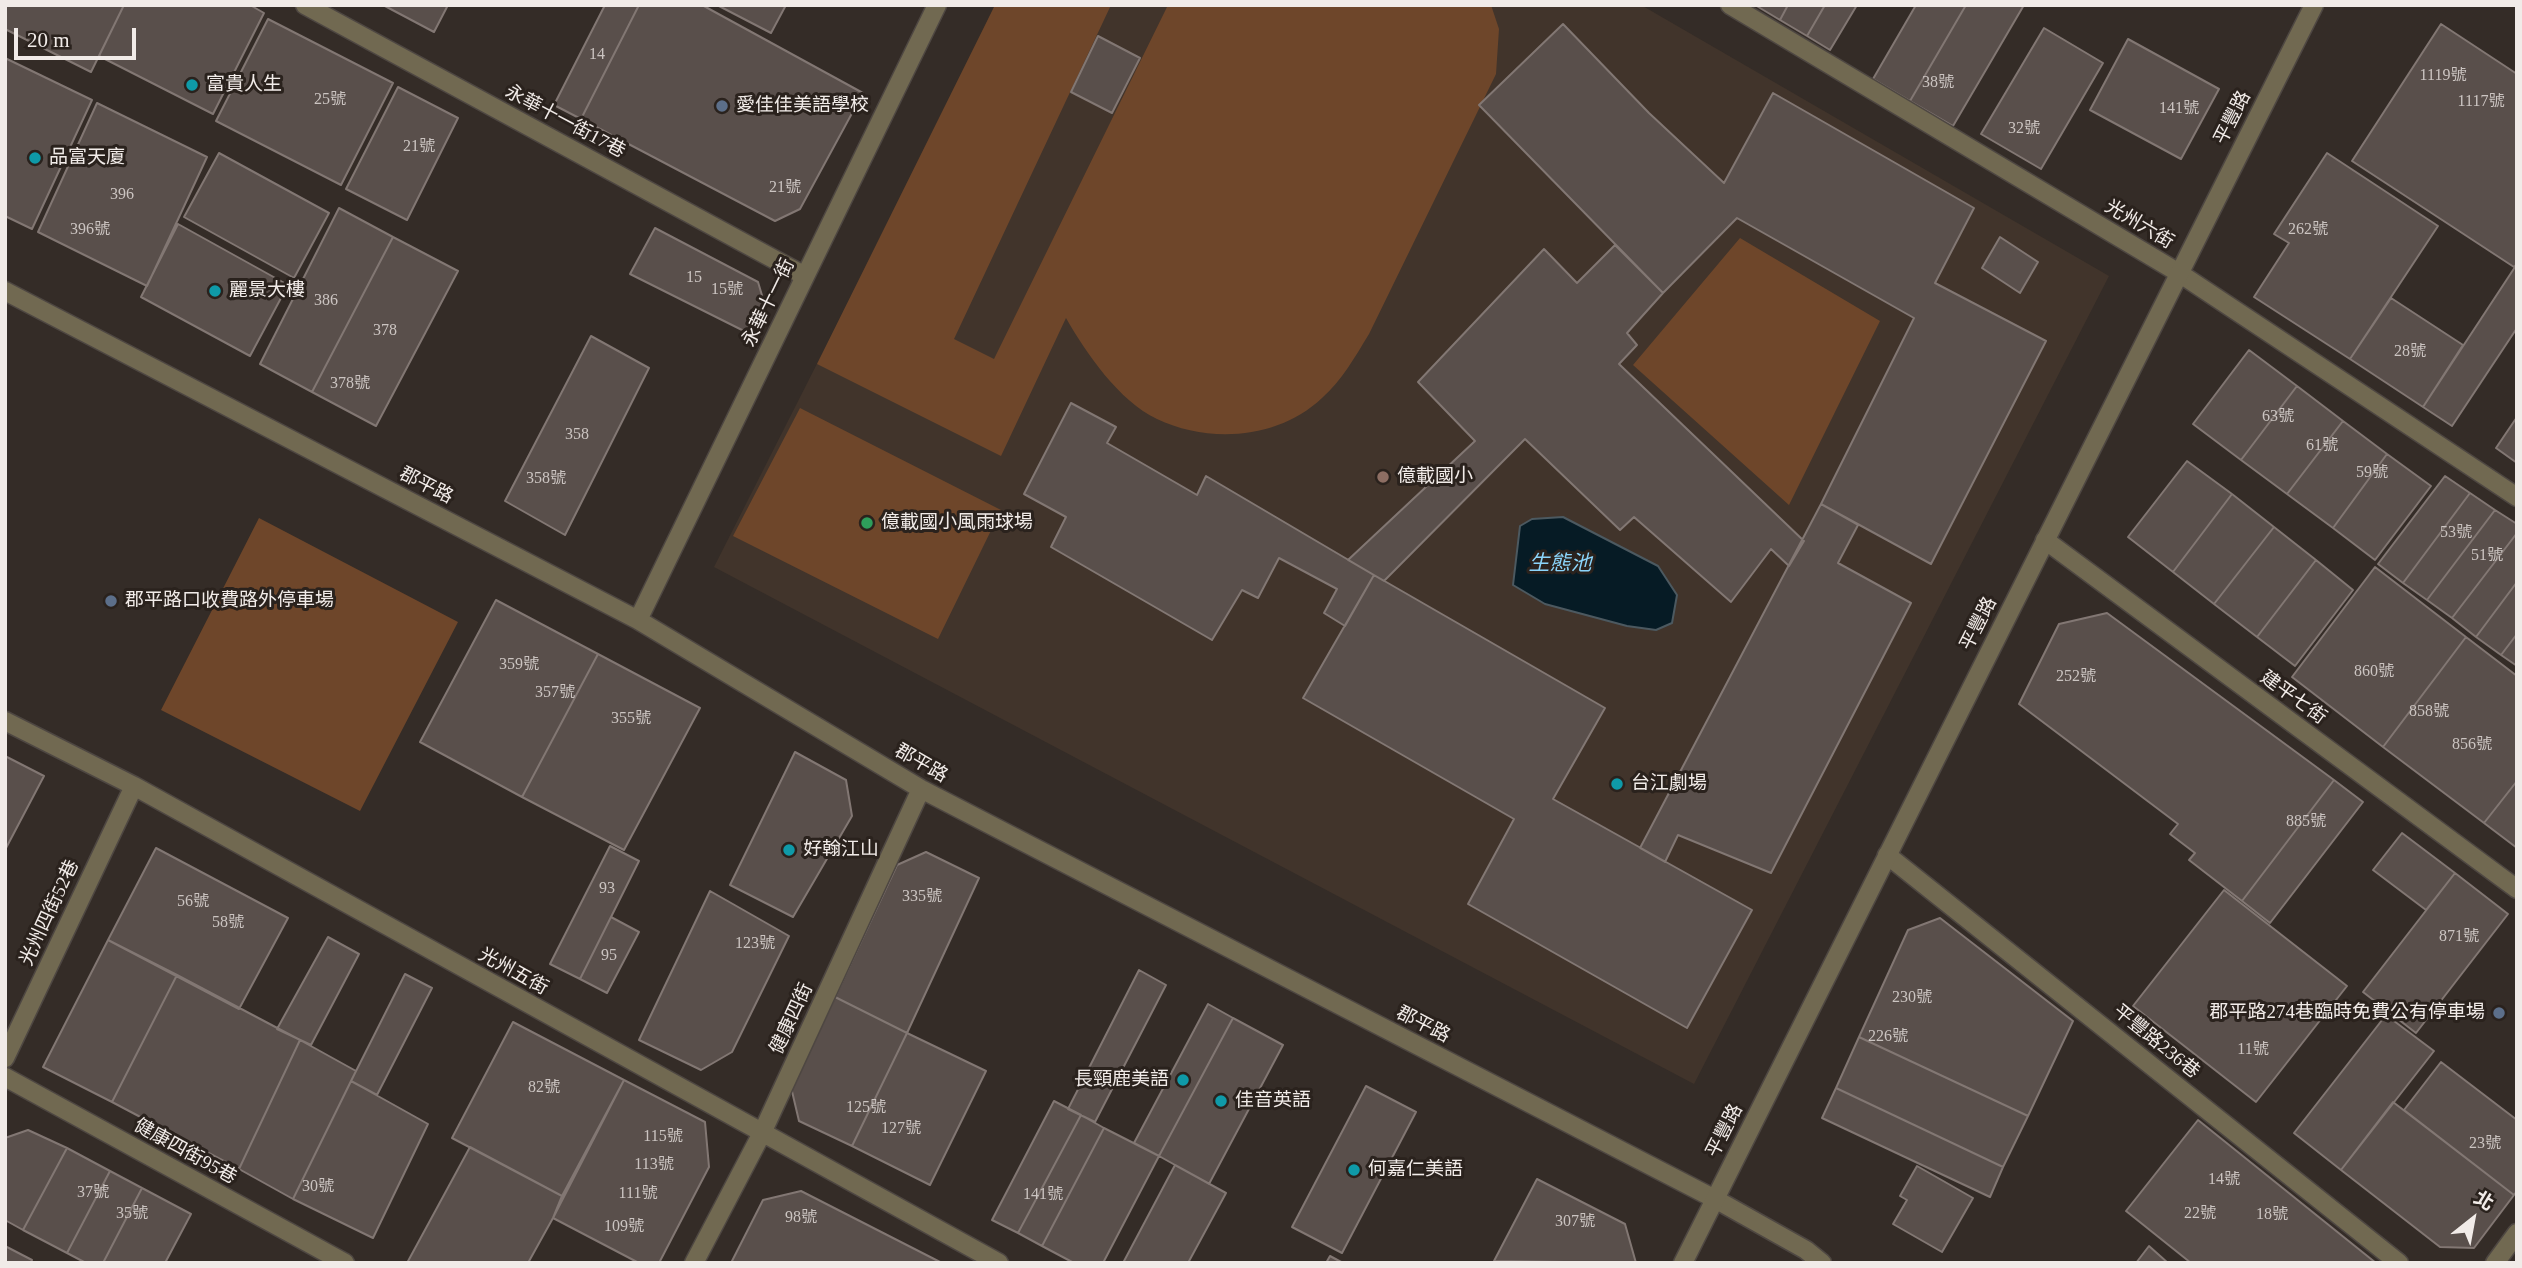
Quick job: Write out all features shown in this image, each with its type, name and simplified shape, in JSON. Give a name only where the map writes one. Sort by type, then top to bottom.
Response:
[{"type":"street","name":"永華十一街17巷","points":[[305,5],[805,276]]},
{"type":"street","name":"永華十一街","points":[[638,620],[937,5]]},
{"type":"street","name":"光州六街","points":[[1730,5],[2179,273],[2517,497]]},
{"type":"street","name":"平豐路","points":[[1683,1263],[2314,5]]},
{"type":"street","name":"郡平路","points":[[5,291],[638,620],[921,789],[1715,1199],[1806,1250],[1822,1263]]},
{"type":"street","name":"建平七街","points":[[2045,540],[2517,889]]},
{"type":"street","name":"光州五街","points":[[5,721],[134,786],[999,1263]]},
{"type":"street","name":"光州四街52巷","points":[[5,1058],[134,786]]},
{"type":"street","name":"健康四街","points":[[694,1263],[762,1133],[921,789]]},
{"type":"street","name":"平豐路236巷","points":[[1887,855],[2399,1263]]},
{"type":"street","name":"健康四街95巷","points":[[5,1077],[345,1263]]},
{"type":"street","points":[[2495,1263],[2517,1233]]},
{"type":"shaded area","name":"億載國小","points":[[995,5],[1641,5],[2109,276],[1694,1084],[714,567],[937,127]]},
{"type":"shaded area","points":[[995,5],[1111,5],[954,339],[994,359],[1168,5],[1491,5],[1499,29],[1496,74],[1369,334],[1342,376],[1305,412],[1265,429],[1243,433],[1199,432],[1177,427],[1157,419],[1130,401],[1094,361],[1066,318],[1001,456],[817,364]]},
{"type":"shaded area","points":[[1740,238],[1880,321],[1789,505],[1633,365]]},
{"type":"shaded area","name":"億載國小風雨球場","points":[[800,408],[1001,510],[938,639],[733,536]]},
{"type":"shaded area","points":[[259,518],[458,622],[360,811],[161,710]]},
{"type":"water","name":"生態池","points":[[1563,517],[1658,566],[1677,595],[1672,623],[1656,630],[1627,626],[1545,604],[1513,585],[1520,526],[1532,519]]},
{"type":"building","points":[[5,5],[124,5],[91,72],[5,29]]},
{"type":"building","name":"富貴人生","points":[[124,5],[250,5],[264,13],[213,114],[99,56]]},
{"type":"building","points":[[383,5],[448,5],[434,32]]},
{"type":"building","points":[[605,5],[639,5],[581,119],[554,105]]},
{"type":"building","name":"愛佳佳美語學校","points":[[639,5],[702,5],[863,93],[800,209],[775,221],[581,119]]},
{"type":"building","points":[[717,5],[786,5],[771,33]]},
{"type":"building","points":[[1755,5],[1788,5],[1780,20]]},
{"type":"building","points":[[1788,5],[1825,5],[1807,36],[1780,20]]},
{"type":"building","points":[[1825,5],[1857,5],[1830,50],[1807,36]]},
{"type":"building","points":[[1916,5],[1966,5],[1910,101],[1873,79]]},
{"type":"building","points":[[1966,5],[2024,5],[1953,126],[1910,101]]},
{"type":"building","points":[[268,19],[393,83],[341,185],[216,121]]},
{"type":"building","points":[[1563,24],[1649,113],[1724,183],[1773,93],[1974,208],[1935,283],[2046,341],[1931,564],[1821,504],[1914,318],[1737,218],[1663,293],[1479,105]]},
{"type":"building","points":[[2441,24],[2517,74],[2517,264],[2514,267],[2352,161]]},
{"type":"building","points":[[2044,28],[2103,63],[2041,169],[1981,134]]},
{"type":"building","points":[[1098,36],[1140,58],[1112,113],[1071,92]]},
{"type":"building","points":[[2128,39],[2219,89],[2181,159],[2090,110]]},
{"type":"building","name":"品富天廈","points":[[5,58],[92,100],[32,229],[5,216]]},
{"type":"building","points":[[398,87],[458,118],[407,220],[346,189]]},
{"type":"building","points":[[97,103],[207,157],[147,286],[38,232]]},
{"type":"building","name":"麗景大樓","points":[[219,153],[329,213],[294,278],[184,217]]},
{"type":"building","points":[[2327,153],[2438,226],[2350,359],[2254,297],[2289,243],[2274,234]]},
{"type":"building","points":[[339,208],[393,237],[312,392],[260,364]]},
{"type":"building","name":"麗景大樓","points":[[178,224],[288,285],[250,356],[141,297]]},
{"type":"building","points":[[655,228],[758,282],[764,302],[748,333],[630,274]]},
{"type":"building","points":[[393,237],[458,271],[376,426],[312,392]]},
{"type":"building","points":[[2000,237],[2038,262],[2020,293],[1982,268]]},
{"type":"building","points":[[1615,245],[1663,293],[1627,333],[1637,345],[1619,364],[1804,541],[1789,566],[1771,549],[1731,602],[1634,517],[1620,530],[1525,439],[1384,581],[1348,560],[1475,441],[1418,382],[1544,249],[1577,283]]},
{"type":"building","points":[[2517,264],[2517,328],[2452,426],[2423,407]]},
{"type":"building","points":[[2391,298],[2463,345],[2423,407],[2350,359]]},
{"type":"building","points":[[591,336],[649,368],[565,535],[505,501]]},
{"type":"building","points":[[2249,350],[2297,386],[2241,460],[2193,424]]},
{"type":"building","points":[[2297,386],[2343,421],[2287,494],[2241,460]]},
{"type":"building","points":[[1071,403],[1116,427],[1107,443],[1197,495],[1206,476],[1374,575],[1345,626],[1324,613],[1337,589],[1279,558],[1258,598],[1242,590],[1212,640],[1051,547],[1066,517],[1024,494]]},
{"type":"building","points":[[2517,417],[2517,463],[2496,448]]},
{"type":"building","points":[[2343,421],[2387,454],[2333,528],[2287,494]]},
{"type":"building","points":[[2387,454],[2431,486],[2375,560],[2333,528]]},
{"type":"building","points":[[2187,461],[2232,494],[2173,572],[2128,537]]},
{"type":"building","points":[[2445,476],[2470,493],[2403,583],[2378,564]]},
{"type":"building","points":[[2470,493],[2495,510],[2427,600],[2403,583]]},
{"type":"building","points":[[2232,494],[2274,527],[2214,604],[2173,572]]},
{"type":"building","points":[[1821,504],[1858,525],[1838,563],[1911,603],[1771,873],[1678,835],[1665,862],[1640,848]]},
{"type":"building","points":[[2495,510],[2517,524],[2517,533],[2452,618],[2427,600]]},
{"type":"building","points":[[2274,527],[2316,560],[2257,637],[2214,604]]},
{"type":"building","points":[[2517,533],[2517,582],[2476,637],[2452,618]]},
{"type":"building","points":[[2316,560],[2353,590],[2295,666],[2257,637]]},
{"type":"building","points":[[2375,567],[2466,637],[2383,747],[2292,677]]},
{"type":"building","points":[[1374,575],[1605,708],[1553,799],[1752,910],[1687,1028],[1468,904],[1514,819],[1303,698]]},
{"type":"building","points":[[2517,582],[2517,634],[2501,655],[2476,637]]},
{"type":"building","points":[[496,600],[598,654],[522,797],[420,742]]},
{"type":"building","points":[[2107,613],[2334,780],[2242,901],[2189,860],[2195,853],[2170,834],[2178,824],[2019,704],[2059,624]]},
{"type":"building","points":[[2517,634],[2517,666],[2501,655]]},
{"type":"building","points":[[2466,637],[2517,676],[2517,781],[2484,823],[2383,747]]},
{"type":"building","points":[[598,654],[700,708],[624,850],[522,797]]},
{"type":"building","name":"好翰江山","points":[[795,752],[846,780],[852,816],[793,917],[730,885]]},
{"type":"building","points":[[5,756],[44,776],[5,850]]},
{"type":"building","points":[[2334,780],[2363,802],[2270,923],[2242,901]]},
{"type":"building","points":[[2517,781],[2517,848],[2484,823]]},
{"type":"building","points":[[2402,833],[2455,873],[2426,910],[2373,870]]},
{"type":"building","points":[[610,846],[639,861],[580,979],[550,964]]},
{"type":"building","points":[[156,848],[288,918],[239,1009],[108,940]]},
{"type":"building","points":[[926,852],[979,878],[907,1033],[835,997],[897,865]]},
{"type":"building","points":[[2455,873],[2508,914],[2416,1033],[2363,992]]},
{"type":"building","points":[[2224,890],[2347,986],[2256,1102],[2133,1006]]},
{"type":"building","points":[[710,891],[789,936],[732,1052],[701,1070],[639,1040]]},
{"type":"building","points":[[611,917],[639,932],[607,993],[580,979]]},
{"type":"building","points":[[1940,918],[2073,1021],[2028,1116],[1859,1037],[1908,930]]},
{"type":"building","points":[[328,937],[359,954],[311,1045],[277,1029]]},
{"type":"building","points":[[108,940],[177,975],[112,1102],[43,1067]]},
{"type":"building","points":[[1139,970],[1166,985],[1095,1122],[1068,1109]]},
{"type":"building","points":[[405,974],[432,988],[377,1095],[351,1081]]},
{"type":"building","points":[[177,975],[300,1040],[239,1169],[112,1102]]},
{"type":"building","points":[[835,997],[907,1033],[852,1146],[799,1121],[791,1087]]},
{"type":"building","name":"長頸鹿美語","points":[[1208,1004],[1233,1018],[1159,1156],[1134,1143]]},
{"type":"building","points":[[2386,1015],[2434,1051],[2341,1170],[2294,1133]]},
{"type":"building","name":"佳音英語","points":[[1233,1018],[1283,1045],[1209,1184],[1159,1156]]},
{"type":"building","points":[[513,1022],[624,1080],[562,1196],[452,1138]]},
{"type":"building","points":[[907,1033],[986,1071],[930,1185],[852,1146]]},
{"type":"building","points":[[1859,1037],[2028,1116],[2003,1167],[1836,1088]]},
{"type":"building","points":[[300,1040],[356,1071],[293,1199],[239,1169]]},
{"type":"building","points":[[2441,1062],[2517,1120],[2517,1191],[2514,1195],[2404,1110]]},
{"type":"building","points":[[624,1080],[705,1122],[709,1167],[659,1263],[639,1263],[553,1218]]},
{"type":"building","points":[[351,1081],[428,1124],[373,1238],[293,1199]]},
{"type":"building","name":"何嘉仁美語","points":[[1366,1086],[1416,1112],[1342,1253],[1292,1227]]},
{"type":"building","points":[[1836,1088],[2003,1167],[1990,1197],[1822,1118]]},
{"type":"building","points":[[1054,1101],[1081,1115],[1018,1233],[992,1220]]},
{"type":"building","points":[[2393,1102],[2514,1195],[2474,1248],[2440,1247],[2341,1170]]},
{"type":"building","points":[[1081,1115],[1104,1128],[1042,1246],[1018,1233]]},
{"type":"building","points":[[2198,1120],[2376,1263],[2191,1263],[2126,1211]]},
{"type":"building","points":[[1104,1128],[1159,1156],[1103,1263],[1074,1263],[1042,1246]]},
{"type":"building","points":[[28,1130],[67,1148],[23,1230],[5,1220],[5,1138]]},
{"type":"building","points":[[470,1147],[562,1196],[553,1218],[528,1263],[407,1263]]},
{"type":"building","points":[[67,1148],[110,1171],[67,1253],[23,1230]]},
{"type":"building","points":[[1175,1165],[1226,1193],[1188,1263],[1123,1263]]},
{"type":"building","points":[[1917,1166],[1973,1198],[1942,1252],[1893,1224],[1907,1200],[1900,1196]]},
{"type":"building","points":[[110,1171],[142,1188],[103,1263],[86,1263],[67,1253]]},
{"type":"building","points":[[1537,1179],[1625,1224],[1636,1263],[1494,1261]]},
{"type":"building","points":[[142,1188],[191,1214],[165,1263],[103,1263]]},
{"type":"building","points":[[801,1191],[942,1263],[731,1263],[763,1200]]},
{"type":"building","points":[[5,1246],[32,1260],[31,1263],[5,1263]]},
{"type":"building","points":[[2149,1246],[2168,1263],[2136,1263]]},
{"type":"building","points":[[1330,1256],[1343,1263],[1326,1263]]},
{"type":"place","name":"富貴人生","points":[[192,85]]},
{"type":"place","name":"愛佳佳美語學校","points":[[722,106]]},
{"type":"place","name":"品富天廈","points":[[35,158]]},
{"type":"place","name":"麗景大樓","points":[[215,291]]},
{"type":"place","name":"億載國小","points":[[1383,477]]},
{"type":"place","name":"億載國小風雨球場","points":[[867,523]]},
{"type":"place","name":"郡平路口收費路外停車場","points":[[111,601]]},
{"type":"place","name":"台江劇場","points":[[1617,784]]},
{"type":"place","name":"好翰江山","points":[[789,850]]},
{"type":"place","name":"郡平路274巷臨時免費公有停車場","points":[[2499,1013]]},
{"type":"place","name":"長頸鹿美語","points":[[1183,1080]]},
{"type":"place","name":"佳音英語","points":[[1221,1101]]},
{"type":"place","name":"何嘉仁美語","points":[[1354,1170]]}]
